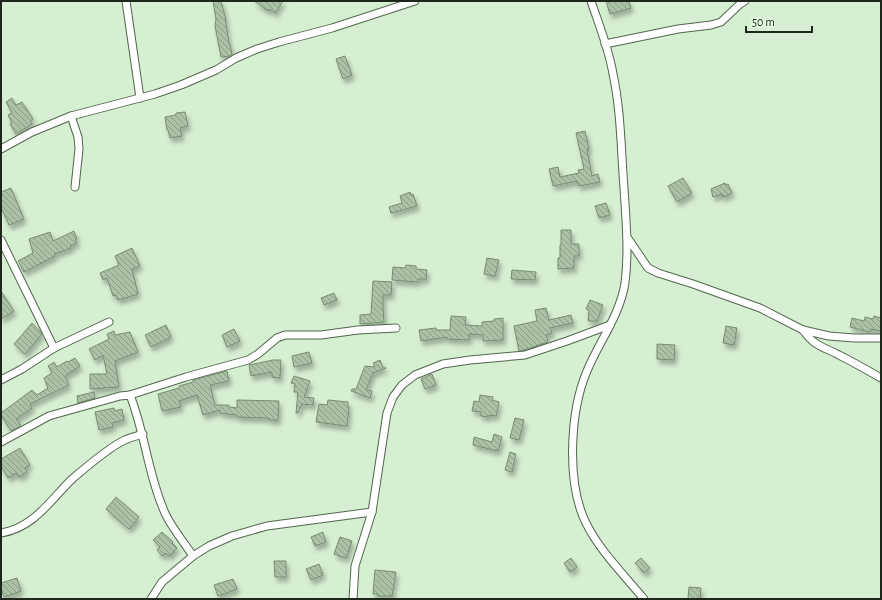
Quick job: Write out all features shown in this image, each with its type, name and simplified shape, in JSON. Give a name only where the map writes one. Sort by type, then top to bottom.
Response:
[{"type":"street","points":[[126,1],[140,98]]},
{"type":"street","points":[[1,149],[32,132],[71,116],[140,98],[181,85],[216,70],[236,58],[257,49],[332,28],[415,1]]},
{"type":"street","points":[[591,1],[613,73],[619,112],[627,237],[627,264],[620,302],[587,370],[578,398],[575,413],[572,455],[575,482],[585,522],[594,538],[644,599]]},
{"type":"street","points":[[605,44],[721,22],[745,1]]},
{"type":"street","points":[[71,116],[78,137],[79,149],[75,187]]},
{"type":"street","points":[[627,237],[648,268],[658,273],[760,308],[803,330],[829,336],[881,338]]},
{"type":"street","points":[[1,240],[54,348]]},
{"type":"street","points":[[1,380],[22,369],[54,348],[109,322]]},
{"type":"street","points":[[353,599],[355,566],[372,512],[387,413],[393,398],[402,385],[415,375],[443,364],[525,355],[610,325]]},
{"type":"street","points":[[1,442],[49,416],[130,395],[186,377],[248,360],[258,354],[277,338],[285,335],[321,335],[358,330],[396,328]]},
{"type":"street","points":[[803,330],[810,340],[819,347],[838,354],[881,378]]},
{"type":"street","points":[[130,395],[143,434],[151,472],[165,514],[193,556]]},
{"type":"street","points":[[1,532],[9,532],[25,524],[36,516],[71,481],[97,458],[124,440],[143,434]]},
{"type":"street","points":[[151,599],[162,582],[193,556],[209,546],[232,536],[267,526],[372,512]]},
{"type":"building","points":[[213,1],[221,1],[232,55],[230,56],[221,57],[215,26],[216,19]]},
{"type":"building","points":[[254,1],[283,1],[275,13],[270,9],[268,11]]},
{"type":"building","points":[[606,1],[629,1],[631,8],[610,14]]},
{"type":"building","points":[[345,56],[352,75],[343,79],[336,59]]},
{"type":"building","points":[[12,98],[16,105],[22,102],[33,119],[30,121],[32,124],[16,134],[10,124],[12,123],[8,115],[12,113],[6,102]]},
{"type":"building","points":[[185,112],[188,126],[180,128],[182,136],[170,138],[165,117],[176,115],[176,113]]},
{"type":"building","points":[[585,131],[592,176],[598,174],[600,182],[579,186],[577,181],[553,186],[549,169],[558,167],[560,177],[579,173],[578,170],[584,169],[576,133]]},
{"type":"building","points":[[683,178],[692,193],[677,202],[668,186]]},
{"type":"building","points":[[725,183],[726,185],[728,184],[732,193],[723,197],[722,194],[713,197],[711,189]]},
{"type":"building","points":[[11,188],[24,219],[9,225],[1,207],[1,192]]},
{"type":"building","points":[[410,192],[411,195],[413,194],[417,206],[391,213],[389,207],[402,203],[400,196]]},
{"type":"building","points":[[606,203],[610,215],[599,218],[595,206]]},
{"type":"building","points":[[561,230],[571,230],[571,244],[579,244],[579,256],[574,256],[574,268],[558,269]]},
{"type":"building","points":[[74,231],[77,239],[75,240],[77,243],[70,246],[71,248],[54,254],[55,256],[24,272],[18,261],[33,253],[29,239],[50,232],[53,241]]},
{"type":"building","points":[[132,248],[140,266],[132,269],[138,294],[118,300],[116,295],[113,296],[107,278],[103,280],[100,273],[119,265],[115,256]]},
{"type":"building","points":[[487,258],[499,260],[495,276],[484,274]]},
{"type":"building","points":[[406,265],[416,266],[416,269],[427,270],[426,279],[418,279],[418,282],[392,280],[393,267],[405,268]]},
{"type":"building","points":[[512,270],[536,272],[535,280],[511,279]]},
{"type":"building","points":[[373,281],[392,282],[391,295],[383,295],[384,322],[360,324],[360,315],[371,314]]},
{"type":"building","points":[[1,291],[14,311],[1,319]]},
{"type":"building","points":[[334,293],[337,300],[324,305],[321,298]]},
{"type":"building","points":[[590,300],[603,305],[597,321],[588,321],[589,310],[586,309]]},
{"type":"building","points":[[546,308],[549,320],[571,315],[573,323],[550,328],[552,333],[546,335],[548,342],[519,351],[514,326],[537,321],[535,310]]},
{"type":"building","points":[[451,316],[466,317],[465,325],[482,326],[482,322],[494,321],[494,319],[503,318],[503,340],[483,341],[483,335],[469,334],[469,340],[447,339],[447,337],[421,341],[419,330],[436,328],[436,330],[450,330]]},
{"type":"building","points":[[874,316],[881,318],[881,331],[871,329],[870,332],[850,327],[852,318],[864,321],[865,317],[873,319]]},
{"type":"building","points":[[32,323],[42,334],[25,354],[14,344]]},
{"type":"building","points":[[166,325],[171,337],[151,347],[145,335]]},
{"type":"building","points":[[726,326],[737,328],[734,345],[723,343]]},
{"type":"building","points":[[234,329],[240,341],[227,347],[222,335]]},
{"type":"building","points":[[114,331],[115,335],[130,332],[138,352],[115,361],[119,387],[90,389],[90,374],[107,374],[103,355],[95,360],[89,349],[109,339],[107,334]]},
{"type":"building","points":[[657,344],[675,345],[674,360],[657,359]]},
{"type":"building","points":[[309,352],[312,363],[294,367],[292,356]]},
{"type":"building","points":[[75,358],[80,366],[65,376],[69,385],[30,404],[32,408],[16,419],[21,426],[11,431],[1,413],[32,390],[37,395],[48,388],[44,378],[52,373],[48,366],[54,362],[57,367]]},
{"type":"building","points":[[273,360],[281,360],[280,378],[272,377],[272,372],[251,376],[249,365]]},
{"type":"building","points":[[380,360],[383,368],[386,368],[373,373],[366,390],[372,391],[370,398],[351,391],[352,389],[356,389],[365,366],[375,367],[373,363]]},
{"type":"building","points":[[227,371],[229,381],[210,385],[215,405],[229,405],[229,407],[237,408],[237,400],[279,401],[278,420],[269,420],[269,418],[237,417],[237,415],[220,413],[220,410],[203,415],[197,395],[179,401],[181,407],[162,411],[158,394],[179,388],[179,386],[193,382],[193,380]]},
{"type":"building","points":[[432,374],[436,385],[425,389],[421,379]]},
{"type":"building","points":[[294,376],[310,381],[304,397],[314,398],[313,405],[302,404],[298,413],[296,413],[298,392],[294,392],[295,384],[291,383]]},
{"type":"building","points":[[94,392],[95,398],[78,403],[77,396]]},
{"type":"building","points":[[480,395],[493,397],[492,400],[499,402],[496,416],[481,416],[481,412],[472,411],[474,401],[479,402]]},
{"type":"building","points":[[328,400],[348,402],[349,407],[347,426],[316,422],[319,404],[327,405]]},
{"type":"building","points":[[114,408],[115,411],[122,409],[124,420],[112,423],[113,427],[99,430],[95,412]]},
{"type":"building","points":[[515,418],[524,420],[519,440],[510,438]]},
{"type":"building","points":[[494,434],[502,437],[498,451],[473,445],[474,437],[492,442]]},
{"type":"building","points":[[20,448],[30,465],[25,468],[27,472],[19,477],[16,473],[8,478],[1,466],[1,459]]},
{"type":"building","points":[[510,452],[516,454],[512,472],[505,470]]},
{"type":"building","points":[[116,497],[139,517],[129,529],[106,509]]},
{"type":"building","points":[[162,532],[177,548],[169,556],[165,553],[162,556],[157,550],[160,547],[153,540]]},
{"type":"building","points":[[323,532],[326,542],[315,546],[311,537]]},
{"type":"building","points":[[340,537],[352,541],[346,558],[334,554]]},
{"type":"building","points":[[571,558],[577,567],[570,572],[564,563]]},
{"type":"building","points":[[641,558],[650,568],[644,573],[635,563]]},
{"type":"building","points":[[274,561],[286,561],[286,577],[275,577]]},
{"type":"building","points":[[319,564],[323,575],[311,580],[306,569]]},
{"type":"building","points":[[375,570],[396,572],[392,596],[378,596],[378,594],[373,594]]},
{"type":"building","points":[[17,578],[21,591],[4,597],[1,589],[1,583]]},
{"type":"building","points":[[233,579],[237,589],[218,596],[214,585]]},
{"type":"building","points":[[689,587],[701,588],[700,599],[688,599]]}]
